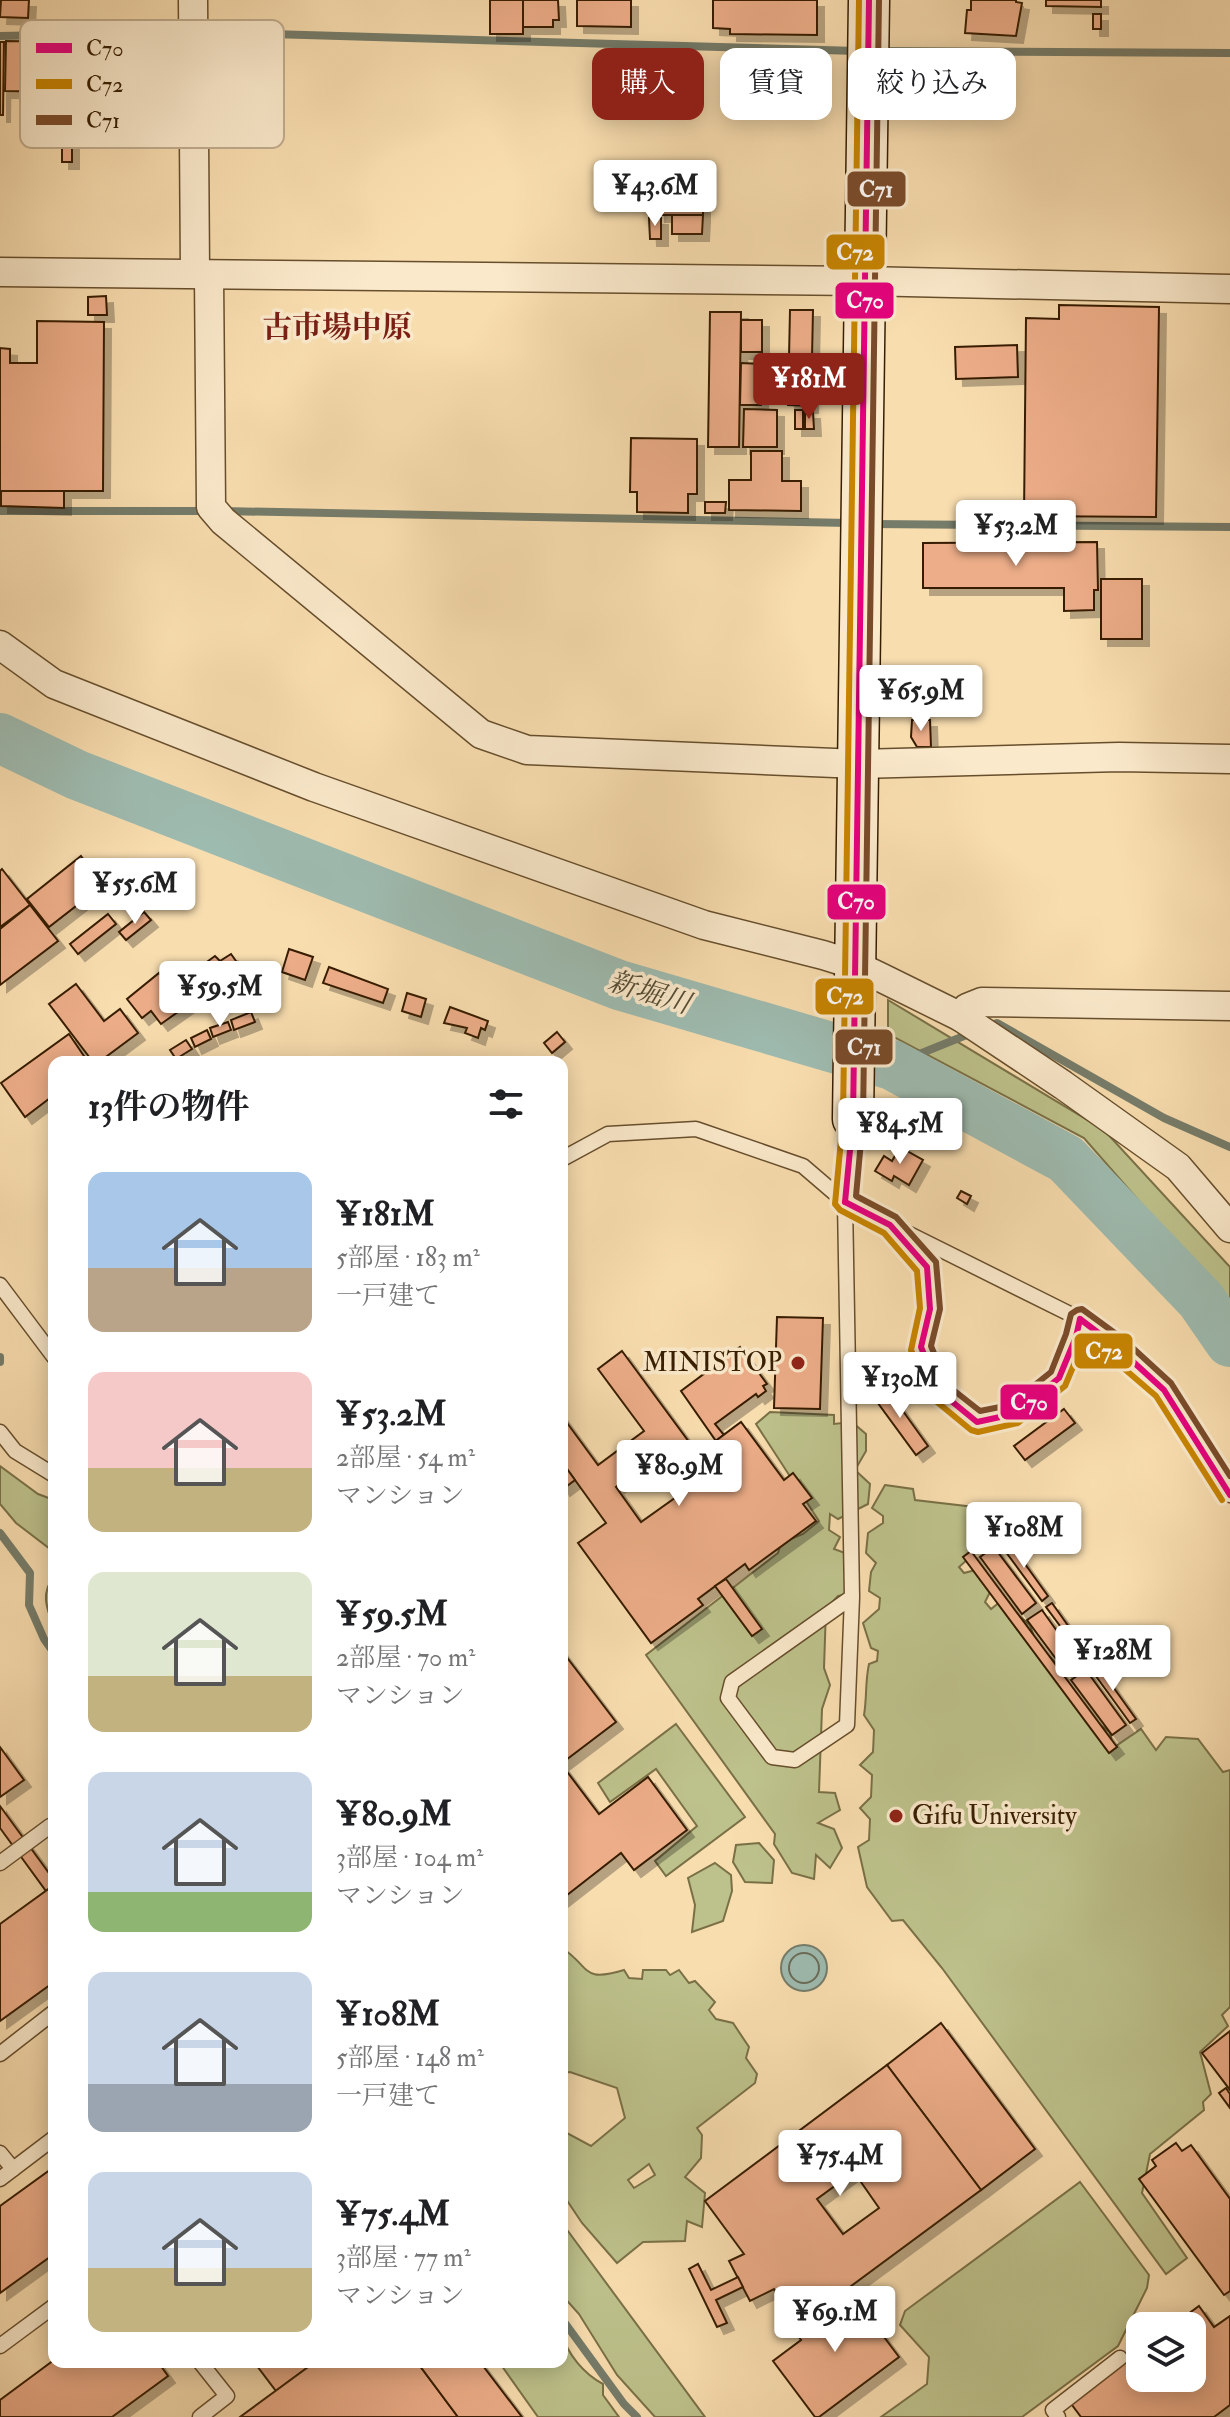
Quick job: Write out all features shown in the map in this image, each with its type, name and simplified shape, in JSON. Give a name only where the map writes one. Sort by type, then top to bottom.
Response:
[{"type":"street","points":[[193,0],[194,20]]},
{"type":"street","points":[[853,1119],[869,0]]},
{"type":"street","points":[[198,148],[211,507],[223,521],[481,734],[527,750],[859,764],[1119,757],[1230,759]]},
{"type":"street","points":[[0,272],[863,281],[1230,289]]},
{"type":"street","points":[[0,645],[54,684],[314,787],[704,925],[854,972],[961,1017],[1178,1167],[1230,1228]]},
{"type":"street","points":[[961,1017],[967,1008],[982,1002],[1230,1006]]},
{"type":"lane","points":[[852,1597],[732,1682],[728,1698],[772,1757],[795,1760],[847,1725],[852,1597],[845,1202],[853,1119]]},
{"type":"lane","points":[[568,1156],[608,1134],[696,1129],[803,1166],[845,1202],[1080,1319],[1117,1347],[1164,1390],[1230,1495]]},
{"type":"lane","points":[[890,1225],[927,1267],[930,1309],[921,1347],[939,1391],[977,1422],[1014,1414],[1059,1378],[1080,1319]]},
{"type":"lane","points":[[0,1285],[48,1349]]},
{"type":"lane","points":[[0,1432],[15,1451],[48,1471]]},
{"type":"lane","points":[[0,1863],[48,1827]]},
{"type":"lane","points":[[0,2054],[48,2017]]},
{"type":"lane","points":[[0,2179],[48,2143]]},
{"type":"lane","points":[[0,2153],[13,2169]]},
{"type":"lane","points":[[0,2346],[48,2310]]},
{"type":"lane","points":[[1058,2417],[1053,2410],[1120,2358]]},
{"type":"lane","points":[[200,2417],[227,2396],[205,2368]]},
{"type":"green space","points":[[888,1000],[1104,1130],[1230,1267],[1230,1305],[1084,1138],[888,1034]]},
{"type":"green space","points":[[770,1412],[834,1415],[834,1424],[852,1422],[866,1434],[866,1451],[855,1470],[870,1484],[868,1504],[838,1519],[830,1514],[829,1530],[840,1537],[834,1549],[845,1553],[857,1593],[838,1596],[826,1609],[824,1668],[830,1685],[822,1709],[819,1792],[835,1793],[840,1810],[818,1823],[834,1829],[842,1848],[830,1868],[816,1855],[814,1879],[792,1873],[774,1844],[775,1834],[646,1655],[778,1553],[781,1543],[803,1534],[819,1521],[756,1424]]},
{"type":"green space","points":[[0,1466],[48,1498],[48,1547],[16,1523],[0,1504]]},
{"type":"green space","points":[[885,1485],[913,1489],[915,1500],[983,1508],[999,1531],[959,1567],[964,1573],[983,1568],[994,1584],[985,1602],[991,1609],[1001,1601],[1030,1625],[1036,1643],[1058,1665],[1068,1691],[1082,1712],[1110,1732],[1113,1748],[1141,1729],[1156,1750],[1166,1737],[1198,1739],[1223,1772],[1230,1770],[1230,2007],[1222,2015],[1228,2026],[1200,2052],[1211,2094],[1203,2102],[1204,2110],[1150,2154],[1142,2193],[1187,2258],[1166,2274],[942,1968],[903,1920],[892,1921],[867,1887],[858,1847],[869,1840],[870,1819],[860,1808],[871,1797],[872,1775],[860,1765],[873,1752],[874,1730],[864,1715],[869,1664],[877,1661],[878,1651],[871,1648],[863,1623],[879,1609],[880,1598],[869,1591],[871,1572],[876,1563],[866,1553],[868,1533],[883,1523],[883,1516],[872,1508]]},
{"type":"green space","points":[[676,1724],[745,1817],[666,1876],[655,1861],[697,1826],[656,1769],[610,1802],[598,1783]]},
{"type":"green space","points":[[759,1843],[774,1860],[772,1883],[745,1882],[733,1862],[736,1845]]},
{"type":"green space","points":[[715,1863],[731,1875],[732,1891],[723,1921],[692,1932],[695,1905],[688,1878]]},
{"type":"green space","points":[[568,1953],[593,1974],[624,1970],[629,1978],[642,1979],[643,1970],[666,1970],[670,1975],[679,1970],[689,1983],[695,1981],[715,2002],[709,2010],[716,2019],[733,2023],[749,2047],[746,2058],[757,2074],[755,2083],[697,2128],[702,2135],[701,2158],[685,2177],[705,2193],[702,2227],[687,2221],[685,2241],[643,2242],[617,2263],[582,2223],[568,2202],[568,2134],[591,2146],[625,2118],[617,2088],[570,2072]],"holes":[[[649,2164],[655,2175],[634,2188],[628,2180]]]},
{"type":"green space","points":[[1080,2182],[1149,2275],[1147,2288],[1135,2312],[1126,2312],[1126,2330],[1118,2346],[1022,2417],[881,2417],[927,2384],[929,2357],[900,2325],[905,2311]]},
{"type":"green space","points":[[568,2231],[705,2417],[655,2417],[617,2375],[568,2302]]},
{"type":"green space","points":[[568,2348],[577,2363],[603,2384],[603,2395],[619,2417],[538,2417],[503,2368],[568,2368]]},
{"type":"water","points":[[804,1945],[820,1952],[827,1968],[820,1984],[804,1991],[788,1984],[781,1968],[788,1952]]},
{"type":"building","points":[[1,0],[29,0],[28,18],[0,17]]},
{"type":"building","points":[[490,0],[523,0],[523,34],[490,34]]},
{"type":"building","points":[[523,0],[558,0],[559,20],[553,20],[553,27],[523,27]]},
{"type":"building","points":[[577,0],[631,0],[631,27],[577,26]]},
{"type":"building","points":[[713,0],[817,0],[817,35],[730,34],[730,29],[713,28]]},
{"type":"building","points":[[971,0],[1016,0],[1022,3],[1016,36],[965,33]]},
{"type":"building","points":[[1046,0],[1101,0],[1101,7],[1046,6]]},
{"type":"building","points":[[1093,14],[1101,14],[1101,29],[1093,29]]},
{"type":"building","points":[[6,41],[20,41],[20,91],[5,91]]},
{"type":"building","points":[[0,42],[4,42],[3,115],[0,115]]},
{"type":"building","points":[[62,148],[72,148],[72,162],[62,162]]},
{"type":"building","points":[[658,179],[703,179],[703,215],[658,215]]},
{"type":"building","points":[[672,215],[703,215],[702,234],[672,234]]},
{"type":"building","points":[[649,218],[661,218],[661,239],[650,239]]},
{"type":"building","points":[[106,296],[107,315],[88,315],[88,297]]},
{"type":"building","points":[[1059,305],[1159,307],[1156,517],[1024,516],[1026,318],[1059,319]]},
{"type":"building","points":[[790,310],[813,310],[811,406],[788,405]]},
{"type":"building","points":[[710,312],[741,312],[739,447],[708,447]]},
{"type":"building","points":[[741,320],[762,320],[762,352],[741,352]]},
{"type":"building","points":[[37,321],[104,322],[103,491],[0,491],[0,348],[10,349],[10,363],[37,363]]},
{"type":"building","points":[[1017,345],[1018,377],[956,379],[955,347]]},
{"type":"building","points":[[741,363],[762,364],[761,405],[740,405]]},
{"type":"building","points":[[744,409],[777,410],[777,447],[743,447]]},
{"type":"building","points":[[795,410],[803,410],[803,429],[795,429]]},
{"type":"building","points":[[805,412],[813,412],[814,429],[805,429]]},
{"type":"building","points":[[631,438],[697,439],[697,494],[688,494],[688,513],[637,512],[637,492],[630,492]]},
{"type":"building","points":[[751,451],[782,451],[782,481],[801,481],[801,511],[729,510],[729,480],[751,480]]},
{"type":"building","points":[[1,491],[64,491],[64,508],[1,506]]},
{"type":"building","points":[[705,502],[726,502],[725,513],[705,513]]},
{"type":"building","points":[[1097,542],[1098,590],[1094,590],[1094,610],[1064,611],[1064,588],[923,588],[923,543]]},
{"type":"building","points":[[1101,579],[1142,579],[1142,639],[1101,639]]},
{"type":"building","points":[[912,720],[930,720],[931,747],[917,747],[911,737]]},
{"type":"building","points":[[81,856],[103,885],[49,927],[27,899]]},
{"type":"building","points":[[2,869],[30,905],[0,927],[0,871]]},
{"type":"building","points":[[30,905],[58,941],[0,985],[0,929]]},
{"type":"building","points":[[144,912],[151,920],[126,940],[119,932]]},
{"type":"building","points":[[108,914],[116,924],[78,954],[70,944]]},
{"type":"building","points":[[289,949],[313,957],[305,980],[282,972]]},
{"type":"building","points":[[231,954],[246,975],[206,1004],[199,997],[161,1024],[151,1011],[142,1018],[127,999],[159,973],[167,982],[185,969],[189,975],[215,956],[220,961]]},
{"type":"building","points":[[329,967],[388,989],[383,1003],[323,983]]},
{"type":"building","points":[[76,984],[104,1021],[120,1009],[138,1033],[107,1056],[88,1056],[49,1004]]},
{"type":"building","points":[[407,993],[426,999],[421,1017],[402,1011]]},
{"type":"building","points":[[450,1007],[488,1021],[485,1030],[481,1028],[478,1038],[465,1033],[467,1028],[444,1023]]},
{"type":"building","points":[[251,1012],[255,1022],[234,1030],[231,1020]]},
{"type":"building","points":[[228,1022],[231,1030],[213,1037],[210,1028]]},
{"type":"building","points":[[207,1030],[211,1039],[195,1047],[191,1038]]},
{"type":"building","points":[[557,1032],[565,1042],[552,1053],[544,1043]]},
{"type":"building","points":[[69,1034],[84,1056],[48,1056],[48,1100],[25,1117],[1,1083]]},
{"type":"building","points":[[186,1040],[192,1049],[181,1056],[174,1056],[170,1050]]},
{"type":"building","points":[[900,1147],[923,1160],[909,1185],[894,1176],[892,1181],[875,1171],[884,1156],[892,1161]]},
{"type":"building","points":[[961,1191],[971,1196],[967,1204],[957,1198]]},
{"type":"building","name":"MINISTOP","points":[[777,1317],[823,1318],[820,1409],[774,1408]]},
{"type":"building","points":[[740,1347],[767,1384],[763,1386],[766,1391],[758,1397],[756,1394],[715,1424],[724,1435],[716,1441],[681,1391]]},
{"type":"building","points":[[622,1351],[698,1454],[741,1422],[784,1480],[793,1473],[812,1498],[803,1504],[816,1521],[749,1570],[745,1564],[698,1599],[703,1605],[651,1643],[578,1543],[606,1523],[568,1470],[568,1424],[598,1465],[644,1431],[598,1369]],"holes":[[[661,1455],[686,1490],[641,1522],[616,1487]]]},
{"type":"building","points":[[885,1386],[928,1446],[916,1455],[872,1395]]},
{"type":"building","points":[[1064,1409],[1075,1423],[1025,1460],[1014,1446]]},
{"type":"building","points":[[568,1470],[575,1480],[568,1485]]},
{"type":"building","points":[[1007,1539],[1048,1596],[1042,1601],[1000,1544]]},
{"type":"building","points":[[994,1547],[1036,1603],[1022,1614],[980,1557]]},
{"type":"building","points":[[971,1551],[1117,1747],[1109,1753],[963,1557]]},
{"type":"building","points":[[726,1579],[762,1629],[752,1636],[715,1586]]},
{"type":"building","points":[[1052,1603],[1091,1658],[1086,1661],[1046,1607]]},
{"type":"building","points":[[1042,1610],[1081,1665],[1068,1675],[1027,1620]]},
{"type":"building","points":[[568,1659],[616,1722],[568,1758]]},
{"type":"building","points":[[1096,1663],[1136,1719],[1130,1723],[1090,1668]]},
{"type":"building","points":[[1086,1670],[1126,1725],[1112,1735],[1071,1680]]},
{"type":"building","points":[[0,1747],[24,1780],[0,1797]]},
{"type":"building","points":[[568,1773],[599,1814],[648,1777],[687,1830],[634,1870],[621,1853],[568,1894]]},
{"type":"building","points":[[0,1806],[48,1872],[48,1890],[46,1891],[0,1828]]},
{"type":"building","points":[[48,1889],[48,1986],[0,2021],[0,1924]]},
{"type":"building","points":[[941,2023],[1035,2149],[981,2190],[887,2065]]},
{"type":"building","points":[[1230,2031],[1230,2090],[1202,2053]]},
{"type":"building","points":[[887,2065],[981,2190],[793,2329],[774,2289],[750,2301],[729,2261],[744,2254],[705,2201]],"holes":[[[854,2172],[879,2208],[843,2234],[817,2199]]]},
{"type":"building","points":[[1226,2088],[1230,2094],[1230,2108],[1219,2093]]},
{"type":"building","points":[[1176,2143],[1182,2151],[1191,2145],[1230,2199],[1230,2291],[1224,2295],[1139,2179],[1156,2166],[1152,2160]]},
{"type":"building","points":[[48,2171],[48,2258],[0,2293],[0,2206]]},
{"type":"building","points":[[698,2264],[711,2290],[738,2277],[743,2287],[716,2300],[727,2323],[717,2327],[689,2269]]},
{"type":"building","points":[[848,2289],[899,2357],[815,2417],[773,2361],[801,2340],[793,2329]]},
{"type":"building","points":[[1206,2316],[1214,2327],[1230,2316],[1230,2405],[1214,2417],[1081,2417],[1069,2401],[1126,2359],[1126,2392],[1206,2392]]},
{"type":"building","points":[[48,2364],[48,2368],[162,2368],[168,2376],[112,2417],[0,2417],[0,2400]]},
{"type":"building","points":[[259,2368],[307,2368],[276,2391]]},
{"type":"building","points":[[307,2368],[421,2368],[458,2417],[240,2417]]},
{"type":"building","points":[[421,2368],[485,2368],[522,2417],[458,2417]]},
{"type":"waterway","points":[[284,34],[848,51]]},
{"type":"waterway","points":[[0,36],[20,36]]},
{"type":"waterway","points":[[1016,52],[1230,53]]},
{"type":"waterway","points":[[0,511],[209,511]]},
{"type":"waterway","points":[[223,511],[849,523]]},
{"type":"waterway","points":[[871,524],[1230,527]]},
{"type":"waterway","name":"新堀川","points":[[0,738],[77,775],[619,985],[892,1065],[1066,1159],[1201,1300],[1230,1342]]},
{"type":"waterway","points":[[987,1027],[997,1023],[1164,1118],[1230,1147]]},
{"type":"waterway","points":[[892,1065],[974,1032]]},
{"type":"waterway","points":[[0,1357],[0,1362]]},
{"type":"waterway","points":[[0,1533],[30,1573],[29,1605],[48,1645]]},
{"type":"waterway","points":[[568,2327],[637,2417]]},
{"type":"transit line","name":"C72","points":[[859,0],[843,1118],[835,1204],[840,1210],[884,1233],[917,1271],[920,1308],[911,1350],[931,1397],[971,1430],[978,1432],[1018,1423],[1065,1386],[1086,1336],[1156,1396],[1222,1500]]},
{"type":"transit line","name":"C70","points":[[845,1202],[853,1119],[869,0]]},
{"type":"transit line","name":"C71","points":[[879,0],[863,1119],[856,1196],[896,1217],[936,1262],[940,1309],[931,1346],[947,1385],[980,1411],[1010,1405],[1051,1372],[1071,1314],[1082,1309],[1123,1339],[1171,1383],[1230,1476]]},
{"type":"transit line","name":"C70","points":[[845,1202],[890,1225],[927,1267],[930,1309],[921,1347],[939,1391],[977,1422],[1014,1414],[1059,1378],[1080,1319]]},
{"type":"transit line","name":"C70","points":[[1080,1319],[1117,1347],[1164,1390],[1230,1495]]},
{"type":"place","name":"MINISTOP","points":[[798,1363]]},
{"type":"place","name":"Gifu University","points":[[896,1816]]},
{"type":"district","name":"古市場中原","points":[[337,327]]}]
